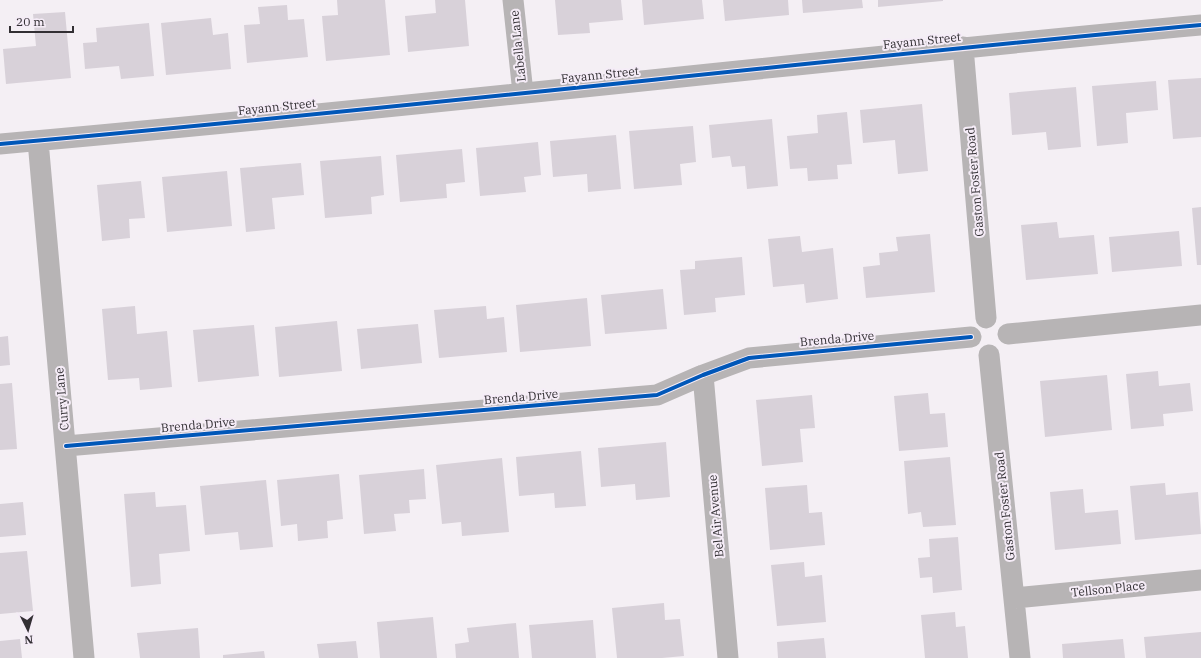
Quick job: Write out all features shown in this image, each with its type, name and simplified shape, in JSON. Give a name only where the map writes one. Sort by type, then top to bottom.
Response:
[{"type":"street","name":"Labella Lane","points":[[514,0],[523,93]]},
{"type":"street","name":"Fayann Street","points":[[0,144],[523,93],[963,47],[1201,25]]},
{"type":"street","name":"Gaston Foster Road","points":[[963,47],[986,318]]},
{"type":"street","name":"Curry Lane","points":[[38,141],[84,658]]},
{"type":"street","points":[[1008,334],[1201,315]]},
{"type":"street","points":[[986,318],[998,320],[1003,324],[1008,334],[1004,347],[1000,352],[990,355],[977,351],[973,346],[971,337],[972,329],[975,324],[986,318]]},
{"type":"street","name":"Brenda Drive","points":[[66,446],[658,396],[703,375],[749,358],[971,337]]},
{"type":"street","name":"Gaston Foster Road","points":[[990,355],[1020,658]]},
{"type":"street","name":"Bel Air Avenue","points":[[703,375],[728,658]]},
{"type":"street","name":"Tellson Place","points":[[1015,598],[1201,580]]},
{"type":"building","points":[[337,0],[385,0],[390,55],[326,61],[322,16],[338,15]]},
{"type":"building","points":[[435,0],[465,0],[469,46],[408,52],[405,16],[436,13]]},
{"type":"building","points":[[555,0],[621,0],[623,20],[589,23],[590,33],[558,35]]},
{"type":"building","points":[[642,0],[702,0],[704,19],[644,25]]},
{"type":"building","points":[[723,0],[788,0],[789,15],[725,21]]},
{"type":"building","points":[[802,0],[862,0],[863,8],[803,13]]},
{"type":"building","points":[[878,0],[943,0],[943,1],[878,7]]},
{"type":"building","points":[[287,5],[288,20],[304,19],[308,57],[247,63],[244,25],[260,24],[258,7]]},
{"type":"building","points":[[65,12],[71,78],[6,84],[3,49],[36,46],[33,14]]},
{"type":"building","points":[[211,18],[213,35],[228,33],[231,69],[166,75],[161,23]]},
{"type":"building","points":[[149,23],[154,76],[121,79],[119,66],[85,69],[83,43],[97,42],[96,28]]},
{"type":"building","points":[[1201,78],[1201,137],[1173,139],[1168,80]]},
{"type":"building","points":[[1156,81],[1158,110],[1126,113],[1128,143],[1097,146],[1092,86]]},
{"type":"building","points":[[1076,87],[1081,147],[1048,150],[1046,132],[1012,135],[1009,93]]},
{"type":"building","points":[[922,104],[928,171],[898,174],[895,140],[863,143],[860,110]]},
{"type":"building","points":[[847,112],[852,164],[837,165],[838,179],[808,181],[807,168],[790,169],[787,136],[818,133],[817,115]]},
{"type":"building","points":[[772,119],[778,186],[747,189],[745,166],[732,167],[730,156],[712,158],[709,125]]},
{"type":"building","points":[[693,126],[696,162],[680,164],[682,185],[634,189],[629,131]]},
{"type":"building","points":[[616,135],[621,189],[588,192],[587,174],[553,177],[550,141]]},
{"type":"building","points":[[538,142],[541,175],[524,177],[526,192],[480,196],[476,148]]},
{"type":"building","points":[[462,149],[465,182],[446,184],[447,198],[400,202],[396,155]]},
{"type":"building","points":[[381,156],[384,195],[371,197],[372,214],[325,218],[320,161]]},
{"type":"building","points":[[301,163],[304,195],[272,198],[275,229],[246,232],[240,168]]},
{"type":"building","points":[[227,171],[232,226],[167,232],[162,177]]},
{"type":"building","points":[[141,181],[145,218],[129,219],[130,238],[102,241],[97,185]]},
{"type":"building","points":[[1201,207],[1201,265],[1197,265],[1192,208]]},
{"type":"building","points":[[1057,222],[1059,238],[1094,235],[1098,274],[1026,280],[1021,225]]},
{"type":"building","points":[[1179,231],[1182,266],[1112,272],[1109,237]]},
{"type":"building","points":[[930,234],[935,292],[866,298],[863,267],[880,265],[879,253],[898,251],[896,237]]},
{"type":"building","points":[[800,236],[802,252],[833,248],[838,299],[806,303],[804,284],[773,287],[768,239]]},
{"type":"building","points":[[742,257],[745,295],[715,298],[716,312],[684,315],[680,270],[695,269],[695,261]]},
{"type":"building","points":[[663,289],[667,329],[605,334],[601,295]]},
{"type":"building","points":[[587,298],[591,346],[520,352],[516,305]]},
{"type":"building","points":[[135,306],[137,334],[167,331],[172,387],[140,390],[139,378],[108,380],[102,309]]},
{"type":"building","points":[[486,306],[487,319],[504,317],[507,352],[439,358],[434,310]]},
{"type":"building","points":[[337,321],[342,371],[279,377],[275,327]]},
{"type":"building","points":[[418,324],[422,363],[361,369],[357,329]]},
{"type":"building","points":[[254,325],[259,376],[198,382],[193,330]]},
{"type":"building","points":[[8,336],[10,365],[0,366],[0,337]]},
{"type":"building","points":[[1158,371],[1159,386],[1190,383],[1193,411],[1163,414],[1164,426],[1131,429],[1126,374]]},
{"type":"building","points":[[1107,375],[1112,430],[1045,437],[1040,381]]},
{"type":"building","points":[[12,383],[17,449],[0,450],[0,384]]},
{"type":"building","points":[[928,393],[930,414],[945,413],[948,447],[899,451],[894,396]]},
{"type":"building","points":[[812,395],[815,428],[800,429],[803,462],[762,466],[756,400]]},
{"type":"building","points":[[666,442],[670,497],[636,500],[635,484],[601,487],[598,448]]},
{"type":"building","points":[[581,451],[586,506],[555,508],[554,493],[519,496],[516,457]]},
{"type":"building","points":[[950,457],[956,525],[923,527],[921,512],[908,514],[904,461]]},
{"type":"building","points":[[502,458],[509,532],[462,536],[461,522],[442,524],[436,465]]},
{"type":"building","points":[[424,469],[426,499],[409,500],[410,513],[394,514],[396,531],[364,534],[359,475]]},
{"type":"building","points":[[339,474],[343,519],[327,521],[328,538],[298,541],[297,524],[281,526],[277,480]]},
{"type":"building","points":[[266,480],[273,547],[240,550],[238,532],[205,535],[200,486]]},
{"type":"building","points":[[1165,483],[1166,495],[1198,492],[1201,534],[1135,540],[1130,486]]},
{"type":"building","points":[[807,485],[809,513],[822,512],[825,545],[770,550],[765,488]]},
{"type":"building","points":[[1083,489],[1085,513],[1118,510],[1121,544],[1055,550],[1050,492]]},
{"type":"building","points":[[155,492],[156,507],[186,505],[190,551],[159,554],[161,584],[131,587],[124,494]]},
{"type":"building","points":[[23,502],[26,535],[0,537],[0,504]]},
{"type":"building","points":[[958,537],[962,590],[933,593],[932,577],[920,578],[918,558],[930,557],[929,539]]},
{"type":"building","points":[[27,551],[33,611],[0,614],[0,553]]},
{"type":"building","points":[[804,562],[805,577],[822,575],[826,622],[777,626],[771,565]]},
{"type":"building","points":[[664,603],[665,620],[680,619],[684,656],[662,658],[617,658],[612,608]]},
{"type":"building","points":[[955,612],[956,627],[965,626],[968,658],[925,658],[921,615]]},
{"type":"building","points":[[433,617],[437,658],[380,658],[377,622]]},
{"type":"building","points":[[593,620],[596,658],[532,658],[529,625]]},
{"type":"building","points":[[516,623],[519,658],[456,658],[455,644],[469,642],[467,628]]},
{"type":"building","points":[[198,628],[200,658],[140,658],[137,633]]},
{"type":"building","points":[[1201,632],[1201,658],[1146,658],[1144,637]]},
{"type":"building","points":[[824,638],[826,658],[778,658],[777,642]]},
{"type":"building","points":[[20,639],[22,658],[0,658],[0,641]]},
{"type":"building","points":[[1123,639],[1125,658],[1063,658],[1062,644]]},
{"type":"building","points":[[356,641],[358,658],[319,658],[317,644]]},
{"type":"building","points":[[264,651],[265,658],[223,658],[223,655]]},
{"type":"cycle path","points":[[0,144],[300,116],[901,54],[1201,25]]},
{"type":"cycle path","points":[[66,446],[657,395],[703,375],[749,358],[971,337]]}]
